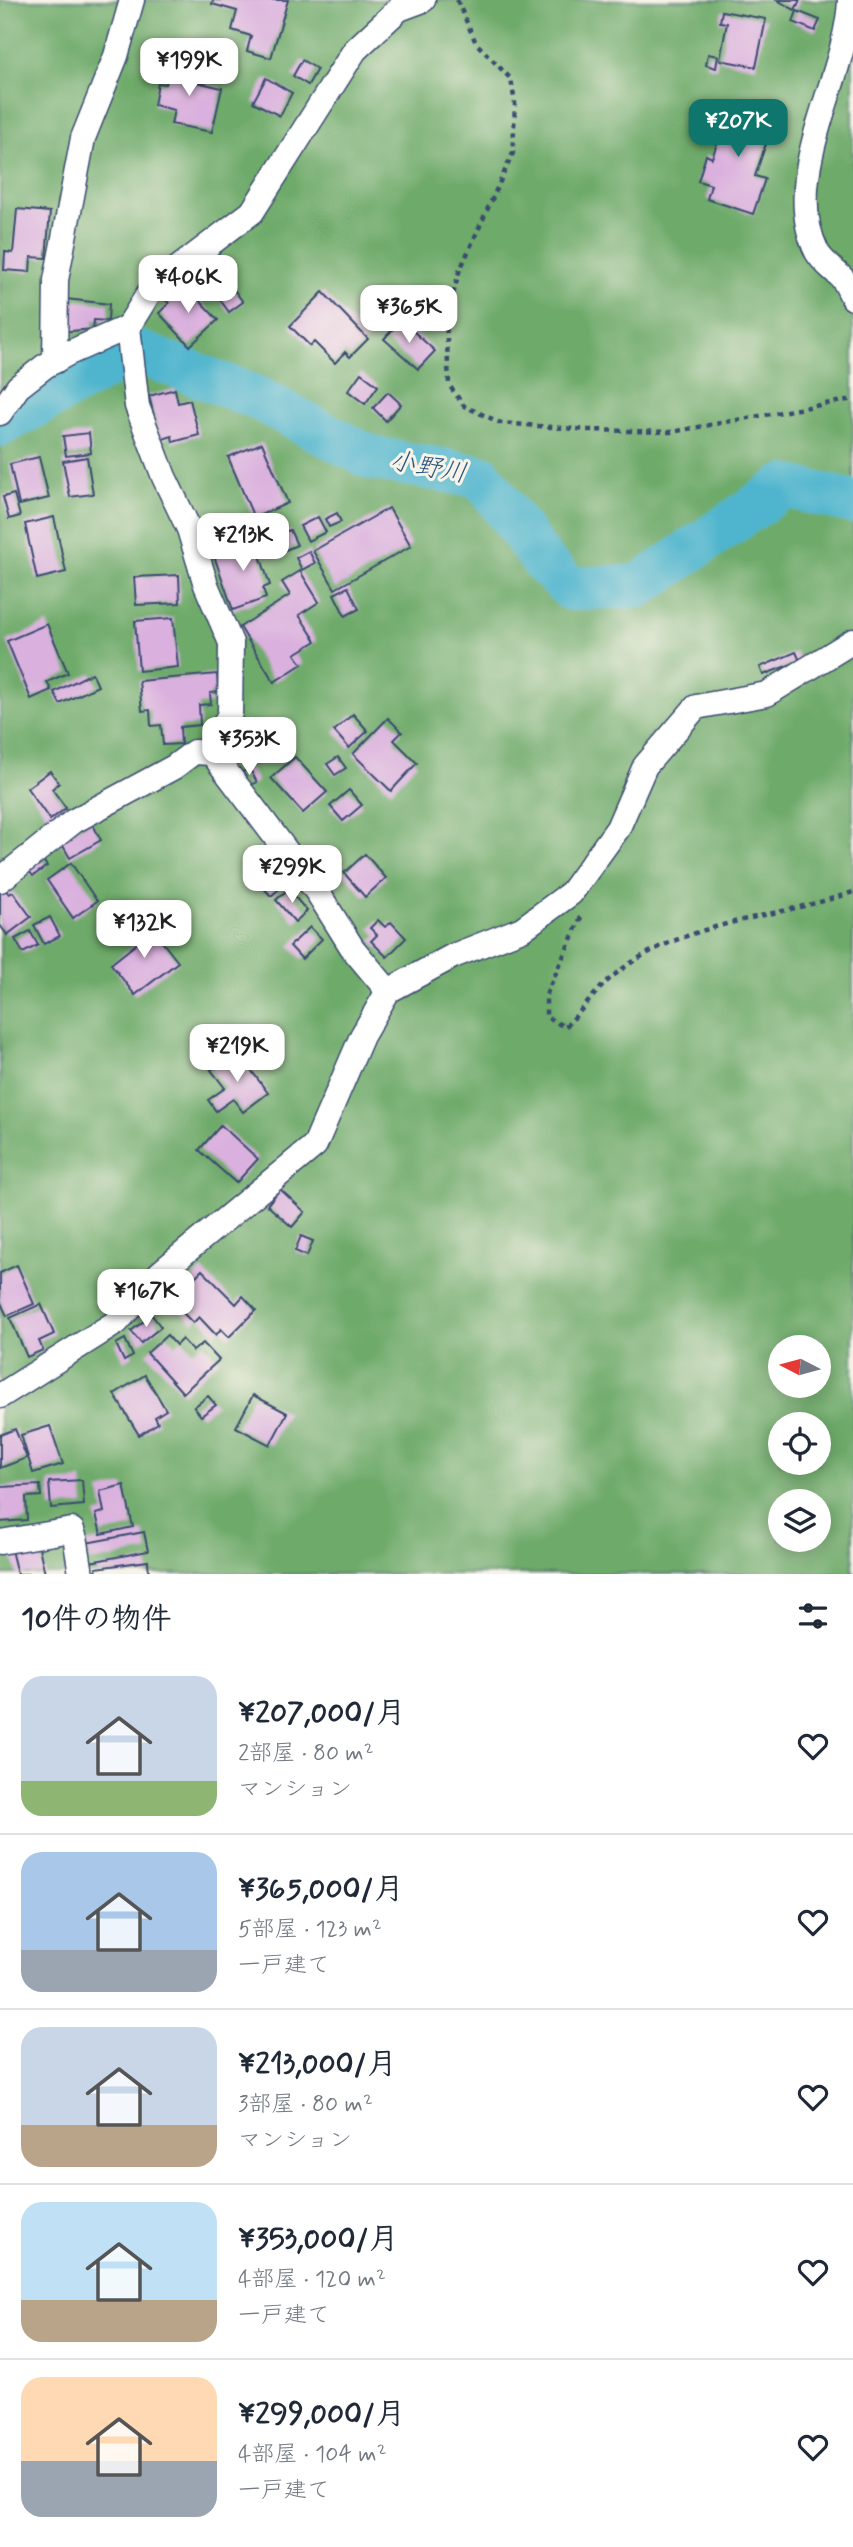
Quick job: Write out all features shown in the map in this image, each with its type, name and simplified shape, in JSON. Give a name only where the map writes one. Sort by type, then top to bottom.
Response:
[{"type":"street","points":[[55,361],[56,280],[83,138],[116,56],[132,0]]},
{"type":"street","points":[[0,413],[18,387],[55,361],[128,327],[152,288],[252,212],[355,50],[399,9],[423,0]]},
{"type":"street","points":[[849,0],[846,37],[808,168],[806,202],[808,227],[818,254],[843,280],[853,298]]},
{"type":"street","points":[[128,327],[137,405],[231,643],[230,713],[212,753]]},
{"type":"street","points":[[0,1396],[117,1322],[160,1273],[316,1145],[362,1036],[388,991],[453,956],[522,929],[571,893],[618,828],[645,766],[696,708],[767,694],[853,641]]},
{"type":"street","points":[[0,880],[74,821],[174,767],[194,752],[212,753],[318,893],[353,949],[388,991]]},
{"type":"street","points":[[0,1542],[72,1530],[81,1574]]},
{"type":"path","points":[[457,0],[476,43],[511,79],[515,103],[513,153],[458,272],[446,320],[449,385],[464,406],[501,423],[589,430],[671,432],[853,399]]},
{"type":"path","points":[[571,893],[586,905],[546,995],[546,1017],[565,1027],[616,974],[657,947],[717,926],[853,892]]},
{"type":"green space","points":[[0,0],[853,0],[853,1574],[0,1574]]},
{"type":"building","points":[[213,0],[288,0],[271,58],[247,51],[251,36],[232,30],[237,11],[212,4]]},
{"type":"building","points":[[777,0],[800,0],[795,10]]},
{"type":"building","points":[[722,11],[766,19],[756,67],[720,60],[727,23],[720,22]]},
{"type":"building","points":[[797,11],[820,20],[815,31],[793,22]]},
{"type":"building","points":[[708,54],[718,56],[716,68],[706,65]]},
{"type":"building","points":[[302,60],[317,69],[308,85],[293,76]]},
{"type":"building","points":[[171,61],[196,66],[192,81],[222,88],[212,132],[171,124],[174,110],[154,105],[158,83],[166,84]]},
{"type":"building","points":[[266,78],[292,93],[280,116],[253,102]]},
{"type":"building","points":[[731,102],[775,117],[755,176],[765,179],[753,214],[707,199],[711,185],[698,181],[706,155],[712,158]]},
{"type":"building","points":[[17,209],[50,212],[46,258],[31,257],[30,272],[4,270],[5,252],[13,253]]},
{"type":"building","points":[[206,261],[218,273],[206,286],[194,274]]},
{"type":"building","points":[[183,283],[218,320],[190,346],[159,313],[169,303],[165,300]]},
{"type":"building","points":[[232,287],[243,302],[229,312],[218,297]]},
{"type":"building","points":[[323,292],[368,339],[350,357],[345,352],[335,363],[314,342],[310,346],[290,326]]},
{"type":"building","points":[[66,299],[109,304],[108,321],[94,320],[93,329],[61,332]]},
{"type":"building","points":[[401,320],[435,351],[418,369],[384,339]]},
{"type":"building","points":[[361,373],[378,386],[365,404],[348,391]]},
{"type":"building","points":[[175,389],[178,403],[190,400],[199,435],[173,442],[172,436],[160,440],[149,396]]},
{"type":"building","points":[[388,392],[401,404],[386,421],[373,408]]},
{"type":"building","points":[[89,433],[91,453],[66,456],[63,436]]},
{"type":"building","points":[[262,443],[288,503],[254,518],[228,457]]},
{"type":"building","points":[[39,457],[49,498],[19,505],[10,464]]},
{"type":"building","points":[[87,457],[93,494],[70,497],[63,461]]},
{"type":"building","points":[[14,494],[20,516],[9,519],[3,497]]},
{"type":"building","points":[[389,508],[411,546],[335,589],[313,551]]},
{"type":"building","points":[[337,513],[341,522],[329,527],[325,519]]},
{"type":"building","points":[[54,517],[66,572],[37,579],[25,524]]},
{"type":"building","points":[[318,517],[326,532],[308,541],[300,526]]},
{"type":"building","points":[[275,523],[279,534],[290,530],[297,545],[270,557],[259,530]]},
{"type":"building","points":[[254,538],[270,585],[263,588],[266,598],[233,610],[213,553]]},
{"type":"building","points":[[309,551],[315,563],[302,570],[296,558]]},
{"type":"building","points":[[300,571],[319,602],[299,615],[316,641],[295,654],[302,664],[274,682],[240,627],[290,595],[282,582]]},
{"type":"building","points":[[179,575],[180,603],[136,605],[134,577]]},
{"type":"building","points":[[348,587],[359,609],[345,616],[334,594]]},
{"type":"building","points":[[173,618],[178,667],[139,671],[135,621]]},
{"type":"building","points":[[47,624],[68,673],[47,682],[51,690],[31,699],[7,641]]},
{"type":"building","points":[[796,652],[800,661],[763,675],[760,667]]},
{"type":"building","points":[[92,673],[98,686],[60,704],[54,692]]},
{"type":"building","points":[[217,674],[218,692],[210,693],[211,704],[199,705],[200,725],[180,727],[181,744],[163,745],[161,725],[151,726],[150,710],[142,711],[139,681]]},
{"type":"building","points":[[353,714],[368,731],[349,748],[334,731]]},
{"type":"building","points":[[388,718],[402,732],[394,740],[417,763],[391,791],[353,754]]},
{"type":"building","points":[[295,757],[327,792],[303,813],[271,778]]},
{"type":"building","points":[[338,757],[346,768],[335,775],[327,764]]},
{"type":"building","points":[[249,768],[257,782],[249,786],[241,773]]},
{"type":"building","points":[[50,771],[59,783],[52,789],[66,808],[50,820],[27,788]]},
{"type":"building","points":[[349,790],[362,805],[343,821],[330,806]]},
{"type":"building","points":[[91,821],[101,840],[70,858],[59,839]]},
{"type":"building","points":[[365,854],[386,878],[365,897],[344,873]]},
{"type":"building","points":[[40,856],[47,866],[33,876],[26,867]]},
{"type":"building","points":[[71,863],[97,901],[73,918],[47,880]]},
{"type":"building","points":[[275,872],[285,884],[271,896],[261,885]]},
{"type":"building","points":[[4,888],[9,894],[13,892],[31,917],[7,935],[0,925],[0,890]]},
{"type":"building","points":[[288,889],[307,911],[295,922],[276,900]]},
{"type":"building","points":[[50,917],[60,936],[44,944],[34,925]]},
{"type":"building","points":[[145,920],[178,962],[135,995],[111,964],[140,941],[132,930]]},
{"type":"building","points":[[378,920],[385,927],[391,922],[406,938],[387,957],[371,941],[377,935],[370,928]]},
{"type":"building","points":[[310,927],[322,939],[302,959],[290,946]]},
{"type":"building","points":[[30,931],[38,945],[23,953],[15,939]]},
{"type":"building","points":[[237,1051],[268,1093],[243,1112],[233,1099],[216,1111],[208,1100],[225,1088],[211,1070]]},
{"type":"building","points":[[221,1125],[258,1159],[236,1183],[199,1150]]},
{"type":"building","points":[[280,1189],[305,1212],[292,1227],[267,1205]]},
{"type":"building","points":[[301,1236],[313,1241],[307,1256],[295,1251]]},
{"type":"building","points":[[17,1265],[34,1304],[7,1316],[0,1301],[0,1273]]},
{"type":"building","points":[[202,1270],[236,1304],[243,1296],[256,1310],[229,1337],[221,1329],[216,1335],[199,1317],[193,1323],[171,1301]]},
{"type":"building","points":[[41,1304],[54,1334],[39,1341],[43,1350],[27,1357],[10,1318]]},
{"type":"building","points":[[152,1315],[161,1327],[141,1343],[131,1331]]},
{"type":"building","points":[[167,1335],[176,1345],[182,1339],[193,1351],[203,1343],[219,1360],[183,1393],[147,1353]]},
{"type":"building","points":[[125,1339],[133,1356],[124,1361],[116,1344]]},
{"type":"building","points":[[145,1375],[166,1410],[155,1417],[158,1423],[139,1435],[114,1394]]},
{"type":"building","points":[[253,1395],[287,1413],[270,1445],[236,1427]]},
{"type":"building","points":[[208,1396],[216,1405],[201,1416],[194,1407]]},
{"type":"building","points":[[50,1426],[63,1464],[33,1473],[21,1435]]},
{"type":"building","points":[[15,1429],[27,1458],[0,1468],[0,1435]]},
{"type":"building","points":[[82,1480],[84,1505],[51,1508],[49,1482]]},
{"type":"building","points":[[40,1485],[41,1496],[26,1497],[27,1520],[0,1522],[0,1487]]},
{"type":"building","points":[[124,1485],[133,1527],[101,1534],[96,1514],[104,1512],[100,1491]]},
{"type":"building","points":[[144,1532],[148,1551],[90,1562],[86,1543]]},
{"type":"building","points":[[38,1543],[45,1574],[17,1574],[11,1550]]},
{"type":"building","points":[[148,1561],[149,1574],[97,1574],[96,1568]]},
{"type":"waterway","name":"小野川","points":[[0,425],[136,351],[255,397],[371,458],[482,477],[543,562],[571,589],[639,586],[785,486],[853,502]]}]
